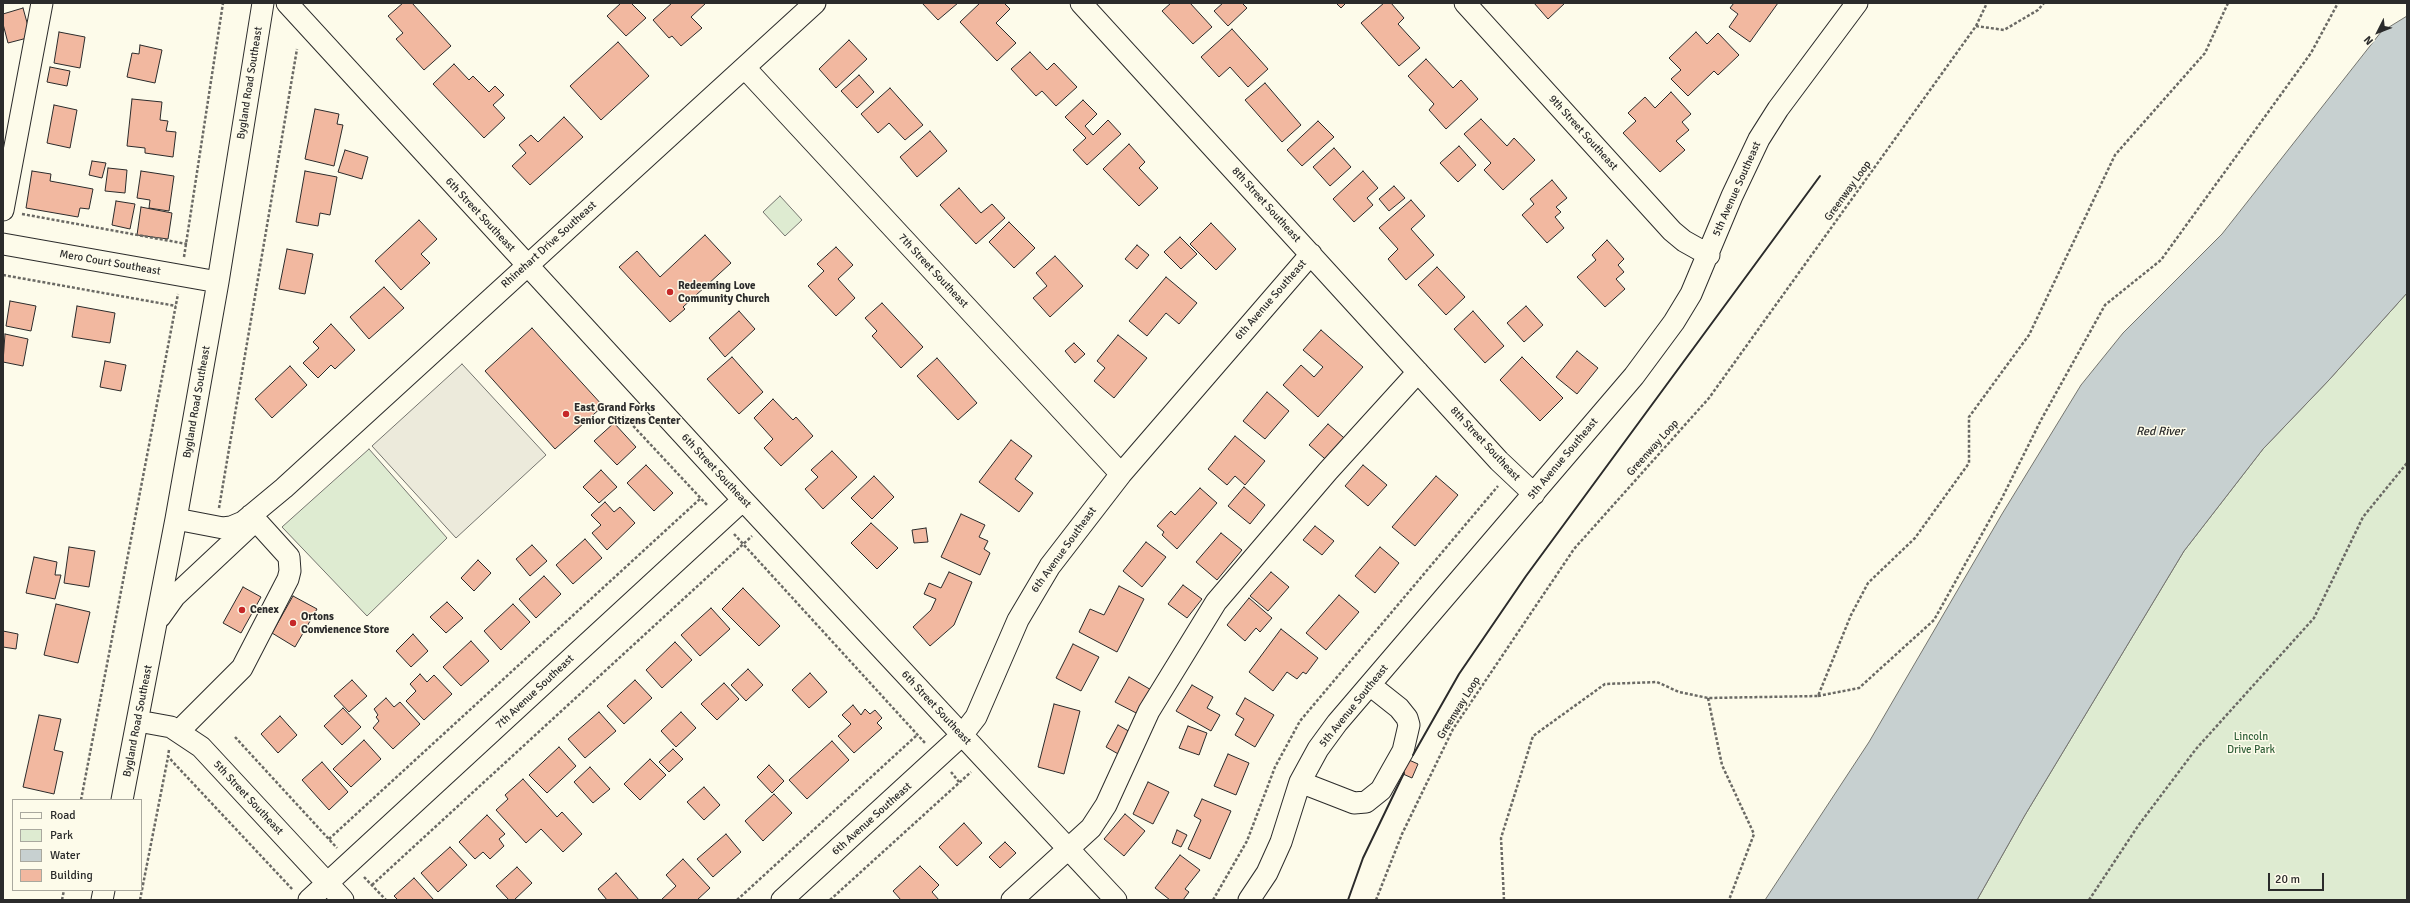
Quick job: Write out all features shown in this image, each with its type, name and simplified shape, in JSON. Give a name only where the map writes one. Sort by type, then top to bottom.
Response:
[{"type":"street","points":[[11,212],[42,3]]},
{"type":"street","name":"Bygland Road Southeast","points":[[122,799],[176,519],[218,282],[263,3]]},
{"type":"street","name":"6th Street Southeast","points":[[286,3],[765,524],[1116,900]]},
{"type":"street","name":"Rhinehart Drive Southeast","points":[[156,622],[175,596],[237,540],[254,517],[284,488],[815,3]]},
{"type":"street","name":"8th Street Southeast","points":[[1081,3],[1510,473],[1534,494]]},
{"type":"street","name":"9th Street Southeast","points":[[1465,3],[1672,231],[1684,241],[1709,255]]},
{"type":"street","name":"5th Avenue Southeast","points":[[1249,900],[1267,873],[1281,842],[1300,782],[1318,749],[1370,685],[1634,376],[1674,322],[1691,294],[1709,255],[1732,196],[1759,139],[1778,109],[1857,3]]},
{"type":"street","name":"7th Street Southeast","points":[[745,68],[1121,474]]},
{"type":"street","name":"Mero Court Southeast","points":[[3,244],[218,282]]},
{"type":"street","name":"6th Avenue Southeast","points":[[782,900],[962,735],[976,717],[1018,620],[1032,595],[1083,521],[1121,474],[1310,254]]},
{"type":"street","points":[[1012,900],[1091,828],[1106,805],[1149,710],[1216,602],[1328,471],[1418,372]]},
{"type":"street","name":"7th Avenue Southeast","points":[[303,897],[327,883],[743,500]]},
{"type":"street","points":[[175,729],[242,668],[288,578],[290,571],[289,557],[254,517]]},
{"type":"street","name":"Rhinehart Drive Southeast","points":[[176,519],[215,526],[231,527],[254,517]]},
{"type":"street","points":[[1300,782],[1354,802],[1366,802],[1381,790],[1403,751],[1409,725],[1407,718],[1399,708],[1370,685]]},
{"type":"street","name":"5th Street Southeast","points":[[138,721],[175,729],[200,747],[342,900]]},
{"type":"path","points":[[81,799],[176,306],[187,244],[223,3]]},
{"type":"path","name":"Greenway Loop","points":[[1376,900],[1402,834],[1453,728],[1574,549],[1709,398],[1976,26],[1987,3]]},
{"type":"path","points":[[1976,26],[2004,30],[2038,10],[2044,3]]},
{"type":"path","points":[[1818,696],[1851,614],[1868,584],[1915,538],[1969,463],[1969,417],[2030,335],[2115,155],[2205,52],[2228,3]]},
{"type":"path","points":[[1504,900],[1501,838],[1533,736],[1604,684],[1657,682],[1679,692],[1708,698],[1818,696],[1859,688],[1934,620],[2002,498],[2041,420],[2105,305],[2161,260],[2311,53],[2338,3]]},
{"type":"path","points":[[215,526],[221,501],[261,271],[297,49]]},
{"type":"path","points":[[11,212],[187,244]]},
{"type":"path","points":[[3,275],[176,306]]},
{"type":"path","points":[[623,415],[701,498],[960,782]]},
{"type":"path","points":[[2089,900],[2138,826],[2196,749],[2314,618],[2363,517],[2407,462]]},
{"type":"path","points":[[329,839],[701,498]]},
{"type":"path","points":[[372,884],[765,524]]},
{"type":"path","points":[[1708,698],[1722,765],[1754,834],[1728,900]]},
{"type":"path","points":[[142,890],[168,756],[175,729]]},
{"type":"path","points":[[736,900],[917,735]]},
{"type":"path","points":[[235,737],[386,900]]},
{"type":"path","points":[[168,756],[303,897]]},
{"type":"path","points":[[830,900],[985,760]]},
{"type":"green space","points":[[780,196],[802,220],[785,236],[763,212]]},
{"type":"green space","name":"Lincoln Drive Park","points":[[2407,293],[2407,900],[1977,900],[2025,815],[2184,551],[2263,449],[2329,380]]},
{"type":"green space","points":[[369,449],[447,538],[367,616],[282,527]]},
{"type":"shaded area","points":[[462,364],[546,455],[456,538],[372,446]]},
{"type":"water","name":"Red River","points":[[2407,16],[2407,293],[2329,380],[2263,449],[2184,551],[2025,815],[1977,900],[1765,900],[1869,742],[2002,514],[2081,385],[2123,333],[2222,234],[2381,32]]},
{"type":"building","points":[[403,3],[412,3],[451,46],[424,70],[396,39],[403,33],[388,16]]},
{"type":"building","points":[[621,3],[631,3],[646,18],[626,36],[607,16]]},
{"type":"building","points":[[672,3],[706,3],[691,17],[702,28],[681,46],[672,36],[669,38],[653,20]]},
{"type":"building","points":[[922,3],[958,3],[938,20]]},
{"type":"building","points":[[980,3],[1004,3],[1010,9],[996,23],[1016,43],[997,61],[960,22]]},
{"type":"building","points":[[1171,3],[1190,3],[1212,27],[1193,44],[1162,11]]},
{"type":"building","points":[[1223,3],[1242,3],[1247,8],[1228,26],[1214,11]]},
{"type":"building","points":[[1336,3],[1346,3],[1341,8]]},
{"type":"building","points":[[1384,3],[1391,3],[1404,18],[1398,24],[1420,48],[1399,66],[1361,23]]},
{"type":"building","points":[[1534,3],[1565,3],[1548,19]]},
{"type":"building","points":[[1734,3],[1778,3],[1750,42],[1729,27],[1738,14],[1730,8]]},
{"type":"building","points":[[23,8],[31,37],[8,43],[3,24],[3,14]]},
{"type":"building","points":[[1232,29],[1268,69],[1248,87],[1230,67],[1219,77],[1201,57]]},
{"type":"building","points":[[59,32],[85,37],[80,68],[54,63]]},
{"type":"building","points":[[1696,32],[1707,44],[1718,33],[1739,55],[1718,75],[1714,71],[1688,96],[1671,79],[1681,70],[1669,58]]},
{"type":"building","points":[[849,40],[867,59],[836,88],[819,69]]},
{"type":"building","points":[[618,42],[649,76],[601,120],[570,86]]},
{"type":"building","points":[[140,45],[162,50],[155,83],[127,77],[132,53],[139,54]]},
{"type":"building","points":[[1030,52],[1047,70],[1054,63],[1077,87],[1056,106],[1042,91],[1036,96],[1011,69]]},
{"type":"building","points":[[1426,59],[1453,88],[1461,80],[1478,99],[1446,129],[1429,110],[1434,104],[1408,76]]},
{"type":"building","points":[[454,64],[469,80],[473,76],[489,92],[495,86],[504,95],[493,105],[505,118],[484,138],[433,84]]},
{"type":"building","points":[[50,67],[70,71],[67,86],[47,82]]},
{"type":"building","points":[[859,75],[874,92],[857,108],[841,91]]},
{"type":"building","points":[[1265,83],[1301,125],[1282,142],[1245,100]]},
{"type":"building","points":[[890,88],[923,125],[905,140],[889,123],[878,133],[861,114]]},
{"type":"building","points":[[1671,92],[1691,114],[1682,122],[1689,130],[1676,141],[1685,150],[1660,172],[1623,133],[1636,121],[1628,113],[1645,97],[1655,108]]},
{"type":"building","points":[[132,99],[162,102],[160,120],[168,121],[166,131],[176,132],[173,157],[145,153],[145,148],[127,146]]},
{"type":"building","points":[[1083,100],[1097,114],[1085,126],[1093,135],[1108,120],[1121,134],[1087,165],[1073,150],[1086,138],[1065,117]]},
{"type":"building","points":[[54,105],[77,110],[70,148],[47,143]]},
{"type":"building","points":[[315,109],[339,114],[337,124],[343,125],[334,166],[305,159]]},
{"type":"building","points":[[564,117],[583,137],[530,185],[512,166],[526,153],[519,145],[531,135],[538,142]]},
{"type":"building","points":[[1481,119],[1507,146],[1514,138],[1535,160],[1503,190],[1484,170],[1491,163],[1464,134]]},
{"type":"building","points":[[1318,121],[1334,137],[1302,166],[1287,150]]},
{"type":"building","points":[[930,131],[947,151],[917,177],[900,157]]},
{"type":"building","points":[[1129,144],[1145,162],[1139,168],[1158,188],[1139,206],[1103,169]]},
{"type":"building","points":[[1459,146],[1476,165],[1458,182],[1440,163]]},
{"type":"building","points":[[1334,148],[1351,167],[1330,186],[1313,167]]},
{"type":"building","points":[[345,150],[368,157],[362,179],[338,172]]},
{"type":"building","points":[[92,161],[106,163],[102,178],[89,175]]},
{"type":"building","points":[[108,168],[127,170],[125,193],[105,191]]},
{"type":"building","points":[[32,171],[51,174],[50,181],[93,189],[89,209],[80,208],[78,217],[26,208]]},
{"type":"building","points":[[141,171],[174,176],[169,211],[149,208],[150,200],[137,198]]},
{"type":"building","points":[[305,171],[337,177],[330,215],[320,213],[318,226],[296,222]]},
{"type":"building","points":[[1363,171],[1378,188],[1367,198],[1373,205],[1354,222],[1333,199]]},
{"type":"building","points":[[1552,180],[1567,198],[1556,207],[1561,212],[1555,217],[1564,228],[1547,243],[1522,215],[1534,204],[1530,199]]},
{"type":"building","points":[[1394,186],[1405,198],[1389,211],[1379,199]]},
{"type":"building","points":[[959,188],[981,213],[992,204],[1005,218],[976,244],[940,205]]},
{"type":"building","points":[[1411,200],[1425,216],[1411,229],[1434,255],[1406,280],[1388,259],[1398,249],[1379,228]]},
{"type":"building","points":[[116,201],[135,204],[130,229],[112,225]]},
{"type":"building","points":[[141,207],[172,213],[168,239],[137,235]]},
{"type":"building","points":[[419,220],[437,239],[421,254],[430,263],[401,290],[375,261]]},
{"type":"building","points":[[1009,222],[1035,248],[1014,268],[989,242]]},
{"type":"building","points":[[1211,223],[1236,249],[1216,270],[1190,244]]},
{"type":"building","name":"Redeeming Love Community Church","points":[[705,235],[731,263],[683,307],[685,309],[670,322],[619,267],[637,251],[660,277]]},
{"type":"building","points":[[1180,237],[1197,254],[1181,269],[1164,252]]},
{"type":"building","points":[[1607,240],[1624,259],[1618,265],[1624,272],[1616,279],[1625,289],[1605,307],[1577,277],[1596,260],[1592,255]]},
{"type":"building","points":[[1137,245],[1149,255],[1137,269],[1125,259]]},
{"type":"building","points":[[836,247],[853,265],[838,279],[855,298],[836,316],[808,286],[824,271],[817,264]]},
{"type":"building","points":[[287,249],[313,254],[305,294],[279,289]]},
{"type":"building","points":[[1055,256],[1083,286],[1050,317],[1033,298],[1047,286],[1036,273]]},
{"type":"building","points":[[1437,267],[1465,297],[1446,315],[1418,285]]},
{"type":"building","points":[[1166,277],[1197,303],[1179,324],[1166,313],[1147,336],[1129,321]]},
{"type":"building","points":[[384,287],[404,308],[369,339],[350,317]]},
{"type":"building","points":[[10,301],[36,306],[31,331],[6,326]]},
{"type":"building","points":[[882,303],[923,347],[901,368],[872,336],[877,331],[865,318]]},
{"type":"building","points":[[77,306],[115,313],[110,343],[72,337]]},
{"type":"building","points":[[1526,306],[1543,325],[1524,342],[1507,323]]},
{"type":"building","points":[[739,311],[755,329],[725,357],[709,338]]},
{"type":"building","points":[[1473,311],[1504,346],[1485,363],[1454,329]]},
{"type":"building","points":[[331,324],[355,350],[335,369],[331,365],[318,378],[303,363],[319,348],[313,342]]},
{"type":"building","points":[[532,328],[603,406],[555,449],[485,371]]},
{"type":"building","points":[[1321,330],[1363,367],[1318,417],[1283,385],[1301,365],[1314,377],[1323,367],[1303,350]]},
{"type":"building","points":[[5,334],[28,339],[23,366],[3,362]]},
{"type":"building","points":[[1118,335],[1147,358],[1114,398],[1094,381],[1105,368],[1097,361]]},
{"type":"building","points":[[1074,343],[1085,354],[1075,363],[1065,351]]},
{"type":"building","points":[[1577,351],[1598,368],[1577,394],[1556,377]]},
{"type":"building","points":[[732,357],[763,392],[739,414],[707,379]]},
{"type":"building","points":[[1522,357],[1563,398],[1540,421],[1500,380]]},
{"type":"building","points":[[937,358],[977,403],[958,420],[917,376]]},
{"type":"building","points":[[105,361],[126,365],[121,391],[100,387]]},
{"type":"building","points":[[290,366],[307,385],[272,418],[255,399]]},
{"type":"building","points":[[1267,392],[1289,411],[1265,439],[1243,421]]},
{"type":"building","points":[[773,399],[793,420],[796,417],[813,436],[781,466],[764,448],[773,439],[754,418]]},
{"type":"building","points":[[614,423],[636,447],[617,465],[594,441]]},
{"type":"building","points":[[1328,424],[1350,443],[1331,464],[1309,445]]},
{"type":"building","points":[[1235,436],[1265,461],[1245,485],[1235,476],[1227,485],[1208,469]]},
{"type":"building","points":[[1011,440],[1032,456],[1015,479],[1033,493],[1019,512],[979,482]]},
{"type":"building","points":[[832,451],[857,477],[823,509],[805,489],[818,477],[811,470]]},
{"type":"building","points":[[646,465],[673,493],[654,511],[627,483]]},
{"type":"building","points":[[1363,465],[1387,485],[1368,506],[1345,486]]},
{"type":"building","points":[[601,470],[617,487],[599,503],[583,487]]},
{"type":"building","points":[[874,476],[894,497],[872,519],[851,498]]},
{"type":"building","points":[[1436,476],[1458,495],[1415,546],[1392,527]]},
{"type":"building","points":[[1244,487],[1265,505],[1250,524],[1228,506]]},
{"type":"building","points":[[1200,488],[1217,503],[1177,549],[1162,535],[1164,532],[1157,526],[1171,511],[1175,515]]},
{"type":"building","points":[[605,502],[614,512],[620,507],[635,523],[607,550],[592,533],[601,525],[591,515]]},
{"type":"building","points":[[961,514],[985,525],[979,537],[988,541],[984,549],[990,553],[980,575],[941,557]]},
{"type":"building","points":[[871,523],[898,548],[877,569],[851,543]]},
{"type":"building","points":[[1315,526],[1334,541],[1322,555],[1303,540]]},
{"type":"building","points":[[926,528],[928,542],[914,543],[912,530]]},
{"type":"building","points":[[1221,533],[1242,550],[1217,580],[1196,562]]},
{"type":"building","points":[[585,539],[602,558],[573,584],[556,565]]},
{"type":"building","points":[[1146,542],[1166,557],[1142,587],[1123,571]]},
{"type":"building","points":[[532,545],[547,561],[530,576],[516,559]]},
{"type":"building","points":[[69,547],[95,551],[89,587],[64,583]]},
{"type":"building","points":[[1380,547],[1399,563],[1375,593],[1355,576]]},
{"type":"building","points":[[34,557],[57,562],[55,575],[61,575],[55,599],[26,593]]},
{"type":"building","points":[[478,560],[491,573],[474,591],[461,578]]},
{"type":"building","points":[[949,572],[972,582],[954,625],[930,646],[913,627],[931,610],[936,599],[924,594],[929,583],[941,588]]},
{"type":"building","points":[[1271,572],[1289,587],[1268,611],[1250,596]]},
{"type":"building","points":[[544,576],[561,594],[536,618],[519,599]]},
{"type":"building","points":[[1183,585],[1202,599],[1187,618],[1168,604]]},
{"type":"building","points":[[1119,586],[1144,599],[1117,652],[1079,632],[1090,609],[1104,615]]},
{"type":"building","name":"Cenex","points":[[243,587],[261,597],[241,633],[223,623]]},
{"type":"building","points":[[743,588],[780,626],[759,646],[722,609]]},
{"type":"building","points":[[1339,595],[1359,612],[1326,650],[1306,633]]},
{"type":"building","points":[[293,596],[317,609],[295,647],[272,633]]},
{"type":"building","points":[[1249,598],[1272,618],[1260,632],[1256,628],[1245,641],[1227,625]]},
{"type":"building","points":[[447,602],[463,618],[446,633],[430,617]]},
{"type":"building","points":[[56,604],[90,612],[78,663],[44,655]]},
{"type":"building","points":[[513,604],[530,622],[501,650],[484,631]]},
{"type":"building","points":[[711,608],[730,629],[700,656],[681,635]]},
{"type":"building","points":[[1281,629],[1318,658],[1306,674],[1303,672],[1297,679],[1287,672],[1273,691],[1249,672]]},
{"type":"building","points":[[3,631],[18,634],[16,649],[3,647]]},
{"type":"building","points":[[413,634],[428,651],[411,667],[396,651]]},
{"type":"building","points":[[471,641],[489,661],[461,686],[443,667]]},
{"type":"building","points":[[675,642],[692,660],[662,688],[646,670]]},
{"type":"building","points":[[1073,644],[1099,657],[1081,691],[1056,678]]},
{"type":"building","points":[[748,669],[763,685],[746,701],[731,685]]},
{"type":"building","points":[[810,673],[827,692],[809,708],[792,690]]},
{"type":"building","points":[[420,674],[427,682],[434,675],[452,694],[424,720],[406,701],[416,691],[410,684]]},
{"type":"building","points":[[1129,677],[1153,691],[1140,715],[1115,702]]},
{"type":"building","points":[[352,680],[367,696],[349,712],[334,696]]},
{"type":"building","points":[[635,680],[652,698],[624,724],[607,706]]},
{"type":"building","points":[[724,683],[739,699],[717,720],[701,704]]},
{"type":"building","points":[[1192,685],[1213,697],[1207,708],[1220,715],[1211,731],[1176,711]]},
{"type":"building","points":[[386,698],[394,707],[400,702],[420,724],[393,749],[373,728],[379,721],[376,717],[378,715],[374,709]]},
{"type":"building","points":[[1245,698],[1274,715],[1255,747],[1235,735],[1244,719],[1236,714]]},
{"type":"building","points":[[1054,704],[1080,711],[1064,774],[1038,767]]},
{"type":"building","points":[[853,705],[861,715],[865,709],[870,714],[875,710],[882,718],[877,723],[882,728],[854,753],[838,736],[851,724],[842,715]]},
{"type":"building","points":[[343,708],[361,727],[342,745],[324,726]]},
{"type":"building","points":[[599,712],[616,731],[585,758],[568,739]]},
{"type":"building","points":[[681,712],[696,728],[676,747],[661,731]]},
{"type":"building","points":[[39,715],[61,719],[54,750],[63,752],[54,794],[23,787]]},
{"type":"building","points":[[280,716],[297,735],[278,753],[261,734]]},
{"type":"building","points":[[1118,725],[1132,733],[1120,755],[1106,747]]},
{"type":"building","points":[[1188,726],[1207,733],[1199,755],[1179,748]]},
{"type":"building","points":[[364,740],[381,759],[351,787],[333,769]]},
{"type":"building","points":[[832,741],[849,760],[807,799],[789,780]]},
{"type":"building","points":[[559,747],[576,766],[547,793],[529,775]]},
{"type":"building","points":[[673,749],[683,759],[669,772],[659,762]]},
{"type":"building","points":[[1228,754],[1249,763],[1236,795],[1214,786]]},
{"type":"building","points":[[650,759],[666,775],[640,800],[624,784]]},
{"type":"building","points":[[1409,760],[1418,764],[1412,778],[1403,774]]},
{"type":"building","points":[[322,762],[348,792],[329,810],[302,780]]},
{"type":"building","points":[[769,765],[784,781],[772,793],[757,777]]},
{"type":"building","points":[[590,767],[610,789],[593,803],[574,782]]},
{"type":"building","points":[[523,779],[557,817],[562,812],[582,834],[563,852],[541,829],[526,843],[496,810],[508,799],[505,795]]},
{"type":"building","points":[[1148,782],[1169,792],[1153,824],[1133,814]]},
{"type":"building","points":[[704,787],[720,805],[704,820],[687,802]]},
{"type":"building","points":[[774,794],[792,813],[763,841],[745,821]]},
{"type":"building","points":[[1202,799],[1231,811],[1210,859],[1188,849],[1201,820],[1194,816]]},
{"type":"building","points":[[1125,814],[1145,831],[1124,856],[1104,839]]},
{"type":"building","points":[[487,815],[505,834],[499,839],[504,846],[490,859],[483,852],[475,859],[459,842]]},
{"type":"building","points":[[964,823],[982,843],[957,866],[939,847]]},
{"type":"building","points":[[1177,830],[1187,835],[1181,847],[1172,843]]},
{"type":"building","points":[[726,834],[741,852],[713,877],[697,859]]},
{"type":"building","points":[[1005,842],[1016,853],[1000,868],[989,857]]},
{"type":"building","points":[[450,847],[467,865],[438,892],[421,873]]},
{"type":"building","points":[[1180,855],[1200,870],[1185,889],[1189,892],[1183,900],[1170,900],[1155,888]]},
{"type":"building","points":[[683,859],[710,888],[697,900],[661,900],[676,886],[666,875]]},
{"type":"building","points":[[920,866],[939,885],[932,892],[939,900],[901,900],[893,891]]},
{"type":"building","points":[[517,867],[532,883],[514,900],[509,900],[496,886]]},
{"type":"building","points":[[616,873],[639,900],[607,900],[598,889]]},
{"type":"building","points":[[414,878],[434,900],[398,900],[394,896]]},
{"type":"wall","points":[[1413,755],[1459,674],[1526,576],[1820,176]]},
{"type":"wall","points":[[1348,900],[1363,858],[1404,773]]},
{"type":"place","name":"Redeeming Love Community Church","points":[[670,292]]},
{"type":"place","name":"East Grand Forks Senior Citizens Center","points":[[566,414]]},
{"type":"place","name":"Cenex","points":[[242,610]]},
{"type":"place","name":"Ortons Convienence Store","points":[[293,623]]}]
